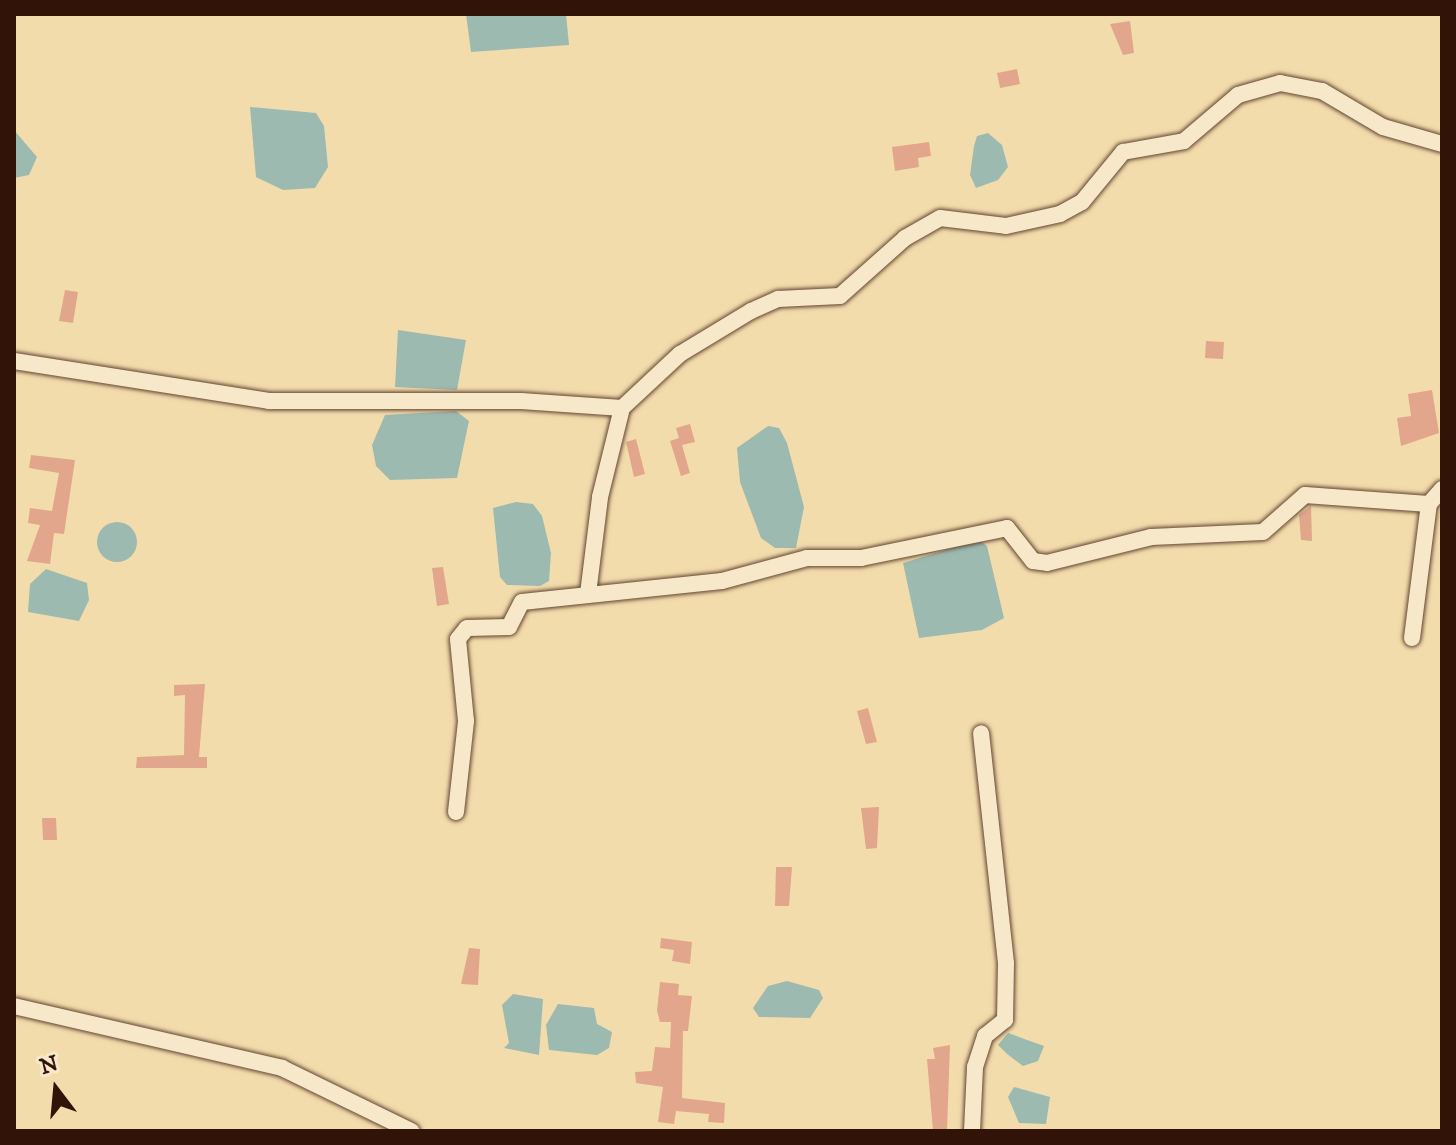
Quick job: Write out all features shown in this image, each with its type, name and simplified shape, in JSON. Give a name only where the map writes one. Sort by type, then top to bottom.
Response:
[{"type":"street","points":[[588,594],[600,497],[622,408],[680,354],[751,311],[778,299],[840,296],[905,238],[940,218],[1006,226],[1060,214],[1082,202],[1123,152],[1184,141],[1238,95],[1280,83],[1322,91],[1383,127],[1442,144]]},
{"type":"street","points":[[14,361],[269,401],[521,401],[622,408]]},
{"type":"street","points":[[1412,638],[1429,504],[1442,489]]},
{"type":"street","points":[[456,812],[466,721],[458,639],[467,628],[509,627],[522,602],[722,581],[807,558],[861,558],[1007,528],[1033,561],[1047,563],[1151,537],[1263,532],[1305,495],[1429,504]]},
{"type":"street","points":[[972,1131],[975,1067],[985,1036],[1005,1020],[1006,963],[981,733]]},
{"type":"street","points":[[14,1006],[282,1068],[411,1131]]},
{"type":"water","points":[[466,14],[566,14],[569,45],[471,52]]},
{"type":"water","points":[[250,107],[316,113],[324,126],[328,167],[315,188],[283,190],[256,177]]},
{"type":"water","points":[[14,130],[37,157],[29,175],[14,178]]},
{"type":"water","points":[[988,133],[1002,145],[1008,167],[998,180],[976,188],[970,175],[974,146],[977,136]]},
{"type":"water","points":[[398,330],[466,340],[457,390],[395,387]]},
{"type":"water","points":[[456,411],[469,421],[457,478],[390,480],[376,466],[372,445],[385,415]]},
{"type":"water","points":[[768,426],[779,428],[787,443],[804,507],[796,548],[775,548],[761,538],[740,482],[737,448]]},
{"type":"water","points":[[516,502],[533,504],[542,516],[551,553],[549,581],[540,586],[507,585],[500,577],[493,508]]},
{"type":"water","points":[[117,522],[131,528],[137,542],[131,556],[117,562],[103,556],[97,542],[103,528]]},
{"type":"water","points":[[979,540],[987,546],[1004,618],[982,630],[919,638],[903,563]]},
{"type":"water","points":[[46,569],[87,583],[89,600],[79,621],[28,612],[30,584]]},
{"type":"water","points":[[787,981],[819,990],[823,998],[810,1018],[759,1017],[753,1008],[768,986]]},
{"type":"water","points":[[513,994],[543,999],[539,1055],[504,1048],[509,1043],[502,1005]]},
{"type":"water","points":[[558,1004],[594,1008],[597,1024],[612,1032],[609,1048],[597,1055],[549,1050],[546,1025]]},
{"type":"water","points":[[1008,1033],[1044,1046],[1038,1061],[1023,1066],[1007,1054],[998,1045]]},
{"type":"water","points":[[1014,1087],[1050,1097],[1046,1124],[1019,1123],[1008,1097]]},
{"type":"building","points":[[1130,21],[1134,53],[1123,55],[1110,24]]},
{"type":"building","points":[[1017,69],[1020,84],[1000,88],[997,73]]},
{"type":"building","points":[[929,142],[931,156],[918,158],[919,167],[895,171],[892,147]]},
{"type":"building","points":[[65,290],[78,292],[73,323],[59,321]]},
{"type":"building","points":[[1206,341],[1224,342],[1223,359],[1205,358]]},
{"type":"building","points":[[1432,390],[1439,433],[1401,446],[1397,418],[1411,416],[1408,394]]},
{"type":"building","points":[[690,424],[695,442],[682,445],[690,473],[681,476],[670,441],[679,438],[676,428]]},
{"type":"building","points":[[636,439],[645,474],[634,477],[626,442]]},
{"type":"building","points":[[31,455],[75,460],[64,534],[54,533],[50,564],[27,561],[40,525],[28,523],[30,508],[52,511],[59,473],[29,468]]},
{"type":"building","points":[[1311,506],[1312,541],[1301,540],[1299,515]]},
{"type":"building","points":[[443,567],[449,604],[437,606],[432,568]]},
{"type":"building","points":[[205,684],[199,757],[207,757],[207,768],[136,768],[137,757],[184,755],[185,695],[174,696],[174,685]]},
{"type":"building","points":[[868,708],[877,742],[866,744],[857,711]]},
{"type":"building","points":[[879,807],[877,848],[866,849],[861,808]]},
{"type":"building","points":[[42,818],[56,818],[57,840],[43,840]]},
{"type":"building","points":[[776,867],[792,867],[789,906],[775,906]]},
{"type":"building","points":[[661,938],[692,942],[690,964],[672,961],[674,950],[660,948]]},
{"type":"building","points":[[469,948],[480,949],[478,985],[461,984]]},
{"type":"building","points":[[660,982],[679,984],[678,995],[692,996],[688,1031],[683,1031],[682,1098],[725,1103],[724,1123],[708,1122],[709,1114],[676,1111],[674,1124],[658,1122],[663,1087],[636,1083],[635,1072],[652,1071],[655,1047],[670,1048],[671,1022],[660,1022],[657,1011]]},
{"type":"building","points":[[950,1045],[947,1131],[933,1131],[927,1059],[935,1059],[933,1048]]}]
